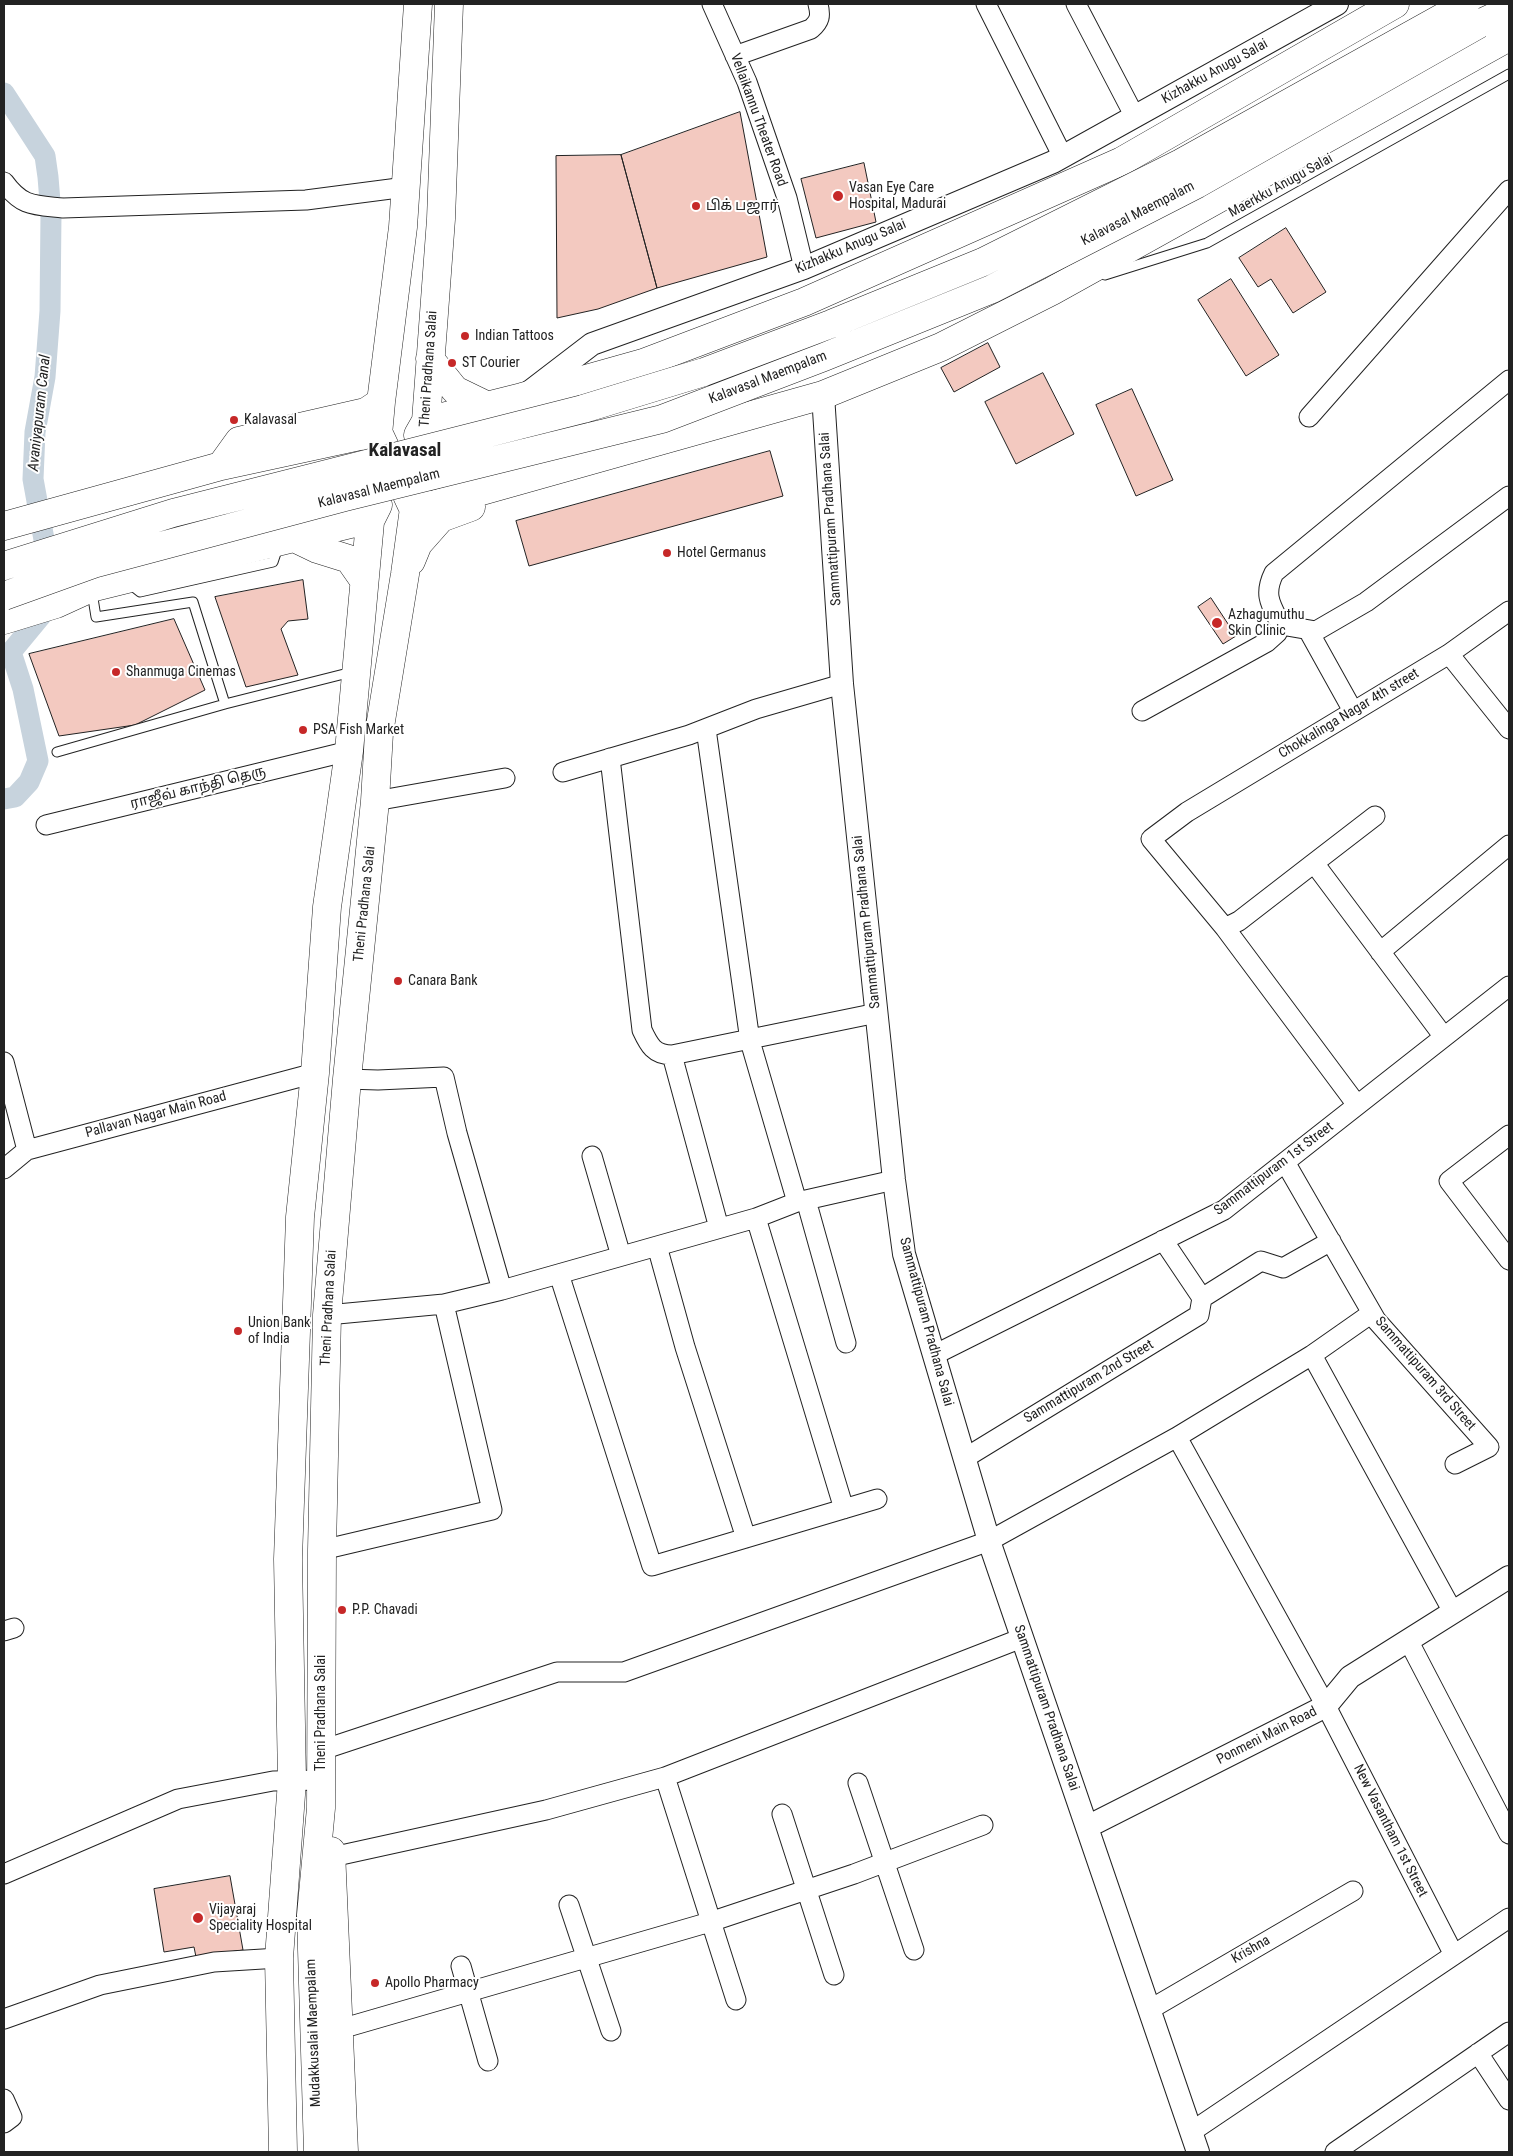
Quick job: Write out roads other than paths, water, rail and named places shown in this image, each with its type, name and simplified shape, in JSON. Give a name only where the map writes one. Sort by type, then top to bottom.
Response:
[{"type":"main road","name":"Theni Pradhana Salai","points":[[283,2152],[279,1958],[292,1790],[288,1549],[300,1217],[315,1073],[327,907],[349,752],[363,579],[406,187],[418,4]]},
{"type":"main road","name":"Theni Pradhana Salai","points":[[311,1915],[321,1808],[322,1550],[327,1315],[347,1079],[375,801],[379,734],[405,574],[426,421],[442,219],[449,4]]},
{"type":"main road","points":[[6,612],[56,604],[91,588],[286,538],[370,519],[426,421],[522,397],[642,363],[804,302],[1122,161],[1395,4]]},
{"type":"main road","points":[[1471,11],[1509,10]]},
{"type":"main road","name":"Kalavasal Maempalam","points":[[4,566],[173,513],[583,409],[704,372],[831,324],[983,262],[1173,167],[1471,11]]},
{"type":"main road","name":"Kalavasal Maempalam","points":[[6,612],[93,564],[345,497],[662,419],[824,357],[992,289],[1197,184],[1471,11]]},
{"type":"main road","points":[[4,526],[54,510],[221,466],[378,432],[414,510],[823,395],[941,347],[1052,291],[1501,44],[1509,37]]},
{"type":"main road","points":[[430,360],[455,390],[488,406]]},
{"type":"main road","points":[[221,466],[239,441],[366,412],[381,402]]},
{"type":"main road","points":[[405,574],[418,544],[441,518],[474,506],[574,482],[601,456]]},
{"type":"main road","points":[[286,538],[349,559],[363,579]]},
{"type":"main road","name":"Theni Pradhana Salai","points":[[292,1790],[311,1915]]},
{"type":"main road","name":"Theni Pradhana Salai","points":[[321,1808],[332,1857],[337,2030],[344,2152]]},
{"type":"main road","name":"Mudakkusalai Maempalam","points":[[311,1915],[318,2152]]},
{"type":"street","name":"Vellaikannu Theater Road","points":[[712,4],[747,82],[787,198],[804,268]]},
{"type":"street","points":[[735,56],[810,29],[818,23],[821,14],[818,4]]},
{"type":"street","points":[[986,4],[1063,156]]},
{"type":"street","points":[[1076,4],[1135,117]]},
{"type":"street","name":"Kizhakku Anugu Salai","points":[[522,397],[592,344],[804,268],[1063,156],[1337,4]]},
{"type":"street","points":[[4,182],[15,198],[34,205],[63,208],[306,200],[406,187]]},
{"type":"street","points":[[1309,417],[1509,190]]},
{"type":"street","points":[[1281,625],[1269,600],[1268,585],[1274,573],[1509,380]]},
{"type":"street","name":"Sammattipuram Pradhana Salai","points":[[823,395],[842,684],[894,1180],[904,1254],[989,1541],[1194,2142]]},
{"type":"street","points":[[1281,625],[1316,631],[1366,602],[1509,496]]},
{"type":"street","name":"Chokkalinga Nagar 4th street","points":[[1225,928],[1150,839],[1187,812],[1448,654],[1509,611]]},
{"type":"street","points":[[1142,711],[1266,642],[1277,633],[1281,625]]},
{"type":"street","points":[[1308,630],[1353,711]]},
{"type":"street","points":[[1448,654],[1509,729]]},
{"type":"street","points":[[562,772],[706,728],[756,709],[842,684]]},
{"type":"street","points":[[706,728],[750,1041],[846,1343]]},
{"type":"street","name":"ராஜீவ் காந்தி தெரு","points":[[46,825],[349,752]]},
{"type":"street","points":[[610,758],[642,1030],[650,1047],[660,1055],[672,1055],[750,1041],[876,1013]]},
{"type":"street","points":[[375,801],[505,778]]},
{"type":"street","points":[[1357,1106],[1225,928],[1239,921],[1375,816]]},
{"type":"street","points":[[1380,952],[1509,845]]},
{"type":"street","points":[[1314,863],[1444,1037]]},
{"type":"street","name":"Sammattipuram 1st Street","points":[[934,1355],[1224,1210],[1509,986]]},
{"type":"street","points":[[672,1055],[719,1228]]},
{"type":"street","points":[[4,1062],[27,1150]]},
{"type":"street","name":"Pallavan Nagar Main Road","points":[[4,1169],[27,1150],[315,1073]]},
{"type":"street","points":[[347,1079],[378,1080],[444,1077],[456,1133],[502,1290]]},
{"type":"street","points":[[1509,1134],[1449,1182],[1509,1259]]},
{"type":"street","points":[[592,1156],[621,1256]]},
{"type":"street","name":"Sammattipuram 3rd Street","points":[[1285,1162],[1372,1312],[1489,1447],[1455,1464]]},
{"type":"street","points":[[327,1315],[444,1304],[502,1290],[756,1218],[801,1201],[894,1180]]},
{"type":"street","points":[[756,1218],[844,1509]]},
{"type":"street","points":[[1163,1240],[1202,1298],[1262,1261],[1283,1268],[1331,1241]]},
{"type":"street","points":[[657,1246],[685,1347],[746,1538]]},
{"type":"street","points":[[559,1274],[652,1566],[877,1499]]},
{"type":"street","name":"Sammattipuram 2nd Street","points":[[965,1458],[1199,1315],[1202,1298]]},
{"type":"street","points":[[322,1550],[492,1510],[444,1304]]},
{"type":"street","points":[[322,1750],[557,1672],[624,1672],[989,1541],[1177,1436],[1312,1355],[1372,1312]]},
{"type":"street","points":[[1312,1355],[1453,1612]]},
{"type":"street","name":"New Vasantham 1st Street","points":[[1177,1436],[1326,1706],[1454,1955]]},
{"type":"street","name":"Ponmeni Main Road","points":[[1087,1827],[1326,1706],[1350,1677],[1453,1612],[1507,1584]]},
{"type":"street","points":[[332,1857],[546,1810],[665,1777],[1022,1638]]},
{"type":"street","points":[[1408,1640],[1509,1834]]},
{"type":"street","points":[[665,1777],[736,2000]]},
{"type":"street","points":[[4,1874],[178,1799],[273,1781],[292,1790],[321,1780]]},
{"type":"street","points":[[858,1783],[914,1950]]},
{"type":"street","points":[[782,1814],[834,1975]]},
{"type":"street","points":[[337,2030],[710,1922],[885,1863],[983,1825]]},
{"type":"street","name":"Krishna","points":[[1149,2010],[1353,1891]]},
{"type":"street","points":[[569,1905],[588,1957],[611,2031]]},
{"type":"street","points":[[1194,2142],[1454,1955],[1509,1918]]},
{"type":"street","points":[[4,2019],[100,1986],[214,1962],[279,1958]]},
{"type":"street","points":[[461,1966],[488,2061]]},
{"type":"street","points":[[1334,2152],[1509,2032]]},
{"type":"street","points":[[1478,2054],[1509,2100]]},
{"type":"street","points":[[4,2099],[12,2117],[4,2123]]},
{"type":"lane","name":"Maerkku Anugu Salai","points":[[1052,291],[1207,243],[1509,74]]},
{"type":"lane","points":[[91,588],[96,617],[193,602],[225,704]]},
{"type":"lane","points":[[57,752],[225,704],[357,671]]},
{"type":"waterway","name":"Avaniyapuram Canal","points":[[4,93],[45,156],[48,177],[51,214],[50,311],[45,377],[35,432],[33,479],[49,567]]},
{"type":"waterway","name":"Avaniyapuram Canal","points":[[4,799],[15,797],[29,782],[38,761],[23,689],[11,652],[49,606]]},
{"type":"place","name":"Vasan Eye Care Hospital, Madurai","points":[[838,196]]},
{"type":"place","name":"பிக் பஜார்","points":[[696,206]]},
{"type":"place","name":"Indian Tattoos","points":[[465,336]]},
{"type":"place","name":"ST Courier","points":[[452,363]]},
{"type":"place","name":"Kalavasal","points":[[234,420]]},
{"type":"place","name":"Hotel Germanus","points":[[667,553]]},
{"type":"place","name":"Azhagumuthu Skin Clinic","points":[[1217,623]]},
{"type":"place","name":"Shanmuga Cinemas","points":[[116,672]]},
{"type":"place","name":"PSA Fish Market","points":[[303,730]]},
{"type":"place","name":"Canara Bank","points":[[398,981]]},
{"type":"place","name":"Union Bank of India","points":[[238,1331]]},
{"type":"place","name":"P.P. Chavadi","points":[[342,1610]]},
{"type":"place","name":"Vijayaraj Speciality Hospital","points":[[198,1918]]},
{"type":"place","name":"Apollo Pharmacy","points":[[375,1983]]},
{"type":"district","name":"Kalavasal","points":[[405,451]]}]
